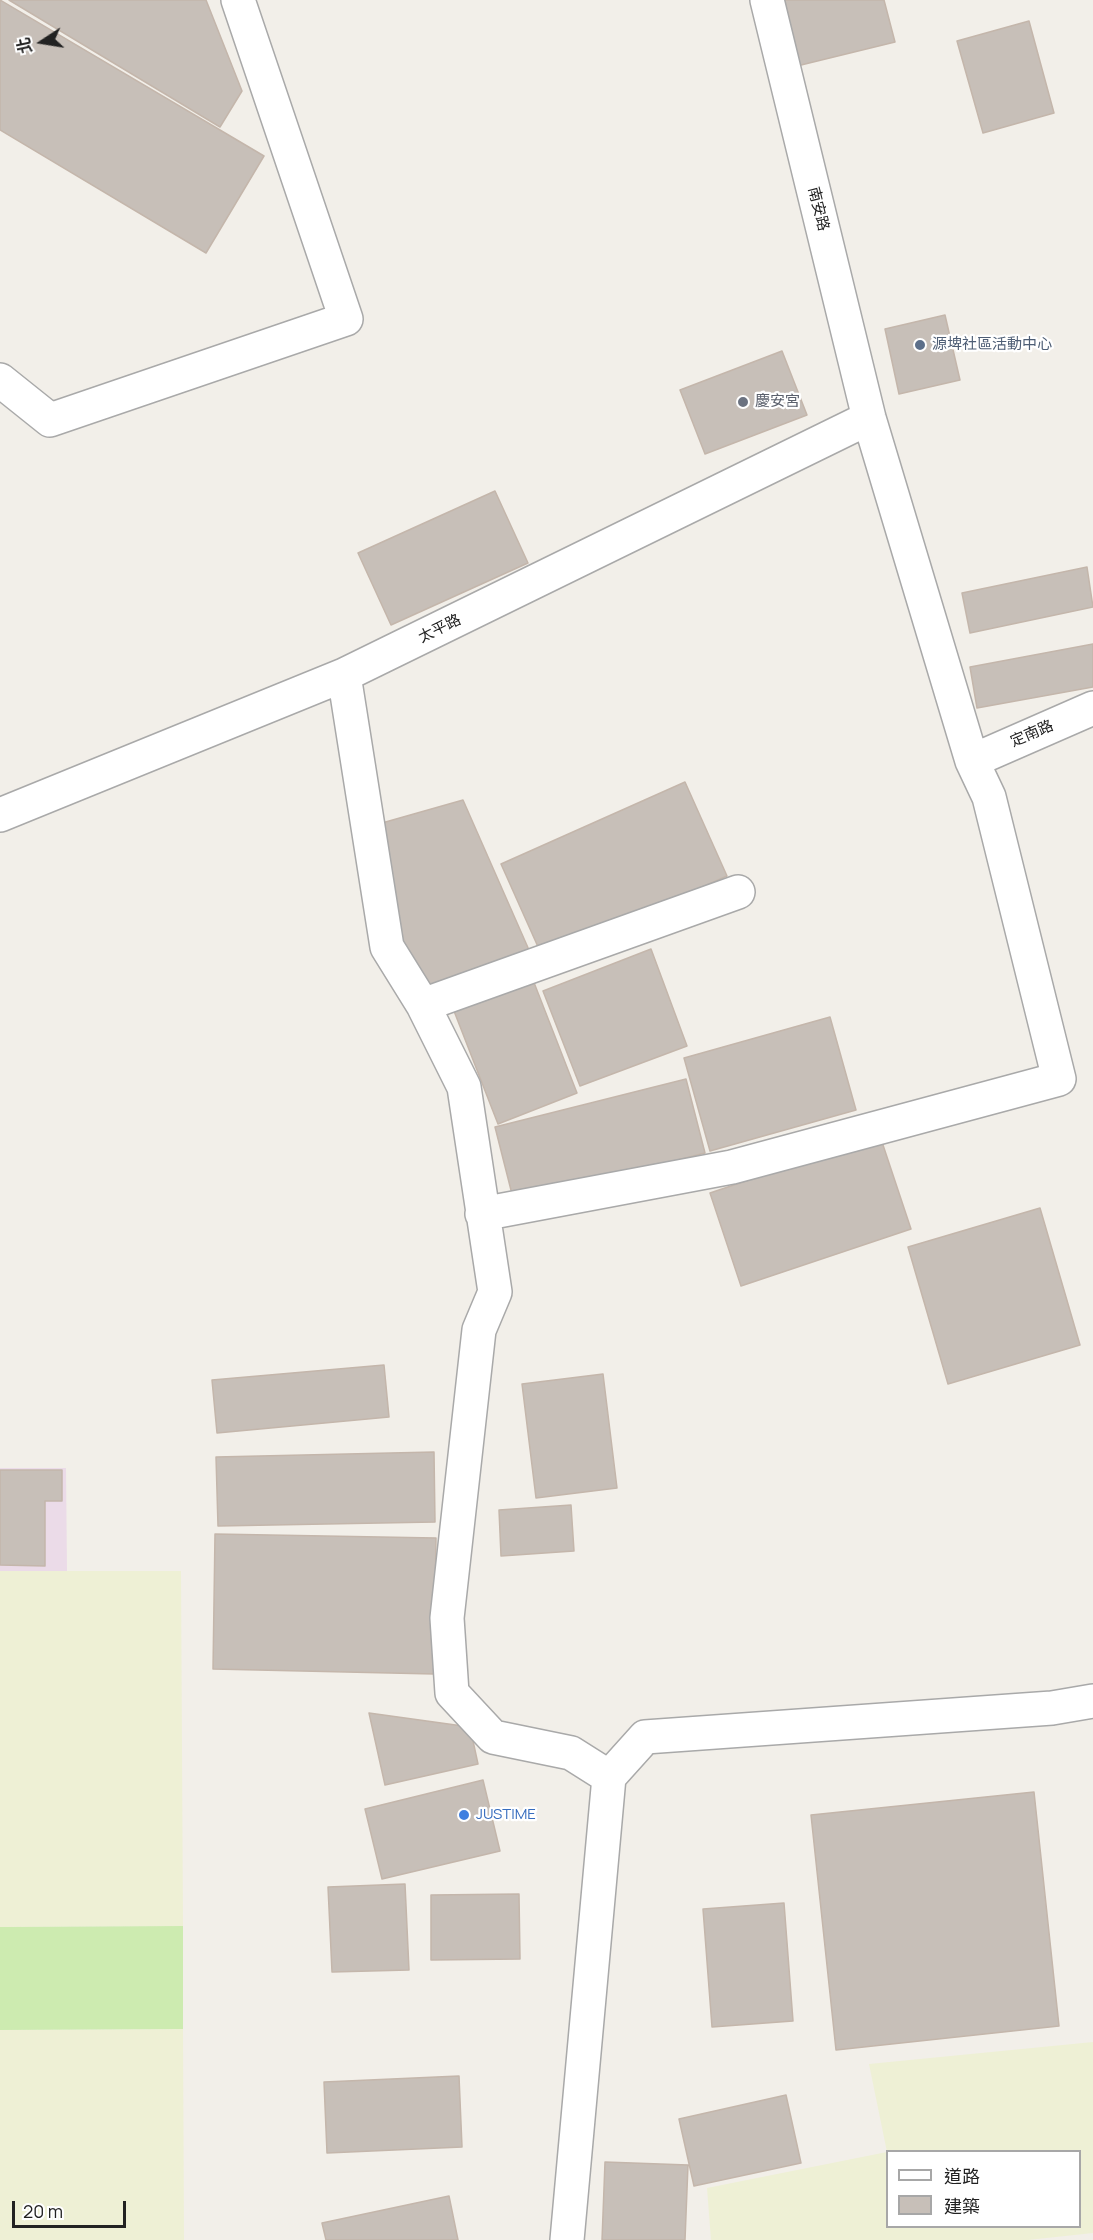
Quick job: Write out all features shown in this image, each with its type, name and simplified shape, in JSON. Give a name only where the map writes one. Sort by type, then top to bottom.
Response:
[{"type":"street","points":[[0,380],[50,420],[346,319],[238,0]]},
{"type":"street","name":"南安路","points":[[482,1214],[732,1167],[1059,1079],[989,797],[972,760],[869,418],[767,0]]},
{"type":"street","name":"太平路","points":[[0,815],[344,675],[869,418]]},
{"type":"street","points":[[344,675],[387,947],[423,1005],[464,1087],[495,1292],[479,1330],[448,1606],[452,1693],[493,1737],[570,1753],[609,1777]]},
{"type":"street","name":"定南路","points":[[972,760],[1093,708]]},
{"type":"street","points":[[423,1005],[738,892]]},
{"type":"street","points":[[567,2240],[609,1777],[645,1737],[1052,1708],[1093,1701]]},
{"type":"shaded area","points":[[0,1468],[66,1468],[67,1571],[0,1571]]},
{"type":"green space","points":[[0,1571],[181,1571],[183,1926],[0,1927]]},
{"type":"green space","points":[[183,1926],[183,2029],[0,2030],[0,1927]]},
{"type":"green space","points":[[183,2029],[184,2240],[0,2240],[0,2030]]},
{"type":"green space","points":[[1093,2042],[1093,2233],[1028,2240],[711,2240],[707,2188],[886,2152],[886,2228],[1081,2228],[1081,2150],[887,2150],[869,2064]]},
{"type":"building","points":[[0,0],[264,156],[206,253],[0,130]]},
{"type":"building","points":[[9,0],[206,0],[242,91],[220,127]]},
{"type":"building","points":[[781,0],[884,0],[895,42],[797,66]]},
{"type":"building","points":[[1029,21],[1054,113],[983,133],[957,41]]},
{"type":"building","name":"源埤社區活動中心","points":[[945,315],[960,380],[899,394],[885,329]]},
{"type":"building","name":"慶安宮","points":[[782,351],[807,415],[705,454],[680,390]]},
{"type":"building","points":[[495,491],[528,563],[391,625],[358,553]]},
{"type":"building","points":[[1087,567],[1093,607],[970,633],[962,593]]},
{"type":"building","points":[[1093,644],[1093,687],[977,708],[970,667]]},
{"type":"building","points":[[685,782],[727,876],[543,958],[501,864]]},
{"type":"building","points":[[463,800],[529,950],[425,988],[397,946],[382,823]]},
{"type":"building","points":[[651,949],[687,1046],[580,1086],[543,991]]},
{"type":"building","points":[[533,980],[577,1093],[498,1124],[454,1011]]},
{"type":"building","points":[[830,1017],[856,1110],[710,1151],[684,1058]]},
{"type":"building","points":[[686,1079],[705,1153],[514,1202],[495,1127]]},
{"type":"building","points":[[880,1136],[911,1229],[741,1286],[710,1193]]},
{"type":"building","points":[[1040,1208],[1080,1345],[948,1384],[908,1247]]},
{"type":"building","points":[[384,1365],[389,1417],[217,1433],[212,1380]]},
{"type":"building","points":[[603,1374],[617,1488],[536,1498],[522,1384]]},
{"type":"building","points":[[434,1452],[435,1522],[218,1526],[216,1457]]},
{"type":"building","points":[[0,1470],[62,1470],[62,1501],[45,1501],[45,1566],[0,1565]]},
{"type":"building","points":[[571,1505],[574,1551],[501,1556],[499,1510]]},
{"type":"building","points":[[215,1534],[436,1538],[434,1674],[213,1669]]},
{"type":"building","points":[[369,1713],[470,1727],[478,1764],[385,1785]]},
{"type":"building","points":[[483,1780],[500,1851],[382,1879],[365,1809]]},
{"type":"building","points":[[1034,1792],[1059,2026],[836,2050],[811,1815]]},
{"type":"building","points":[[405,1884],[409,1970],[332,1972],[328,1887]]},
{"type":"building","points":[[519,1894],[520,1959],[431,1960],[431,1895]]},
{"type":"building","points":[[784,1903],[793,2021],[712,2027],[703,1909]]},
{"type":"building","points":[[459,2076],[462,2147],[327,2153],[324,2082]]},
{"type":"building","points":[[786,2095],[801,2163],[694,2186],[679,2119]]},
{"type":"building","points":[[605,2162],[688,2165],[685,2240],[602,2240]]},
{"type":"building","points":[[449,2196],[458,2240],[326,2240],[322,2223]]},
{"type":"place","name":"源埤社區活動中心","points":[[920,345]]},
{"type":"place","name":"慶安宮","points":[[743,402]]},
{"type":"place","name":"JUSTIME","points":[[464,1815]]}]
